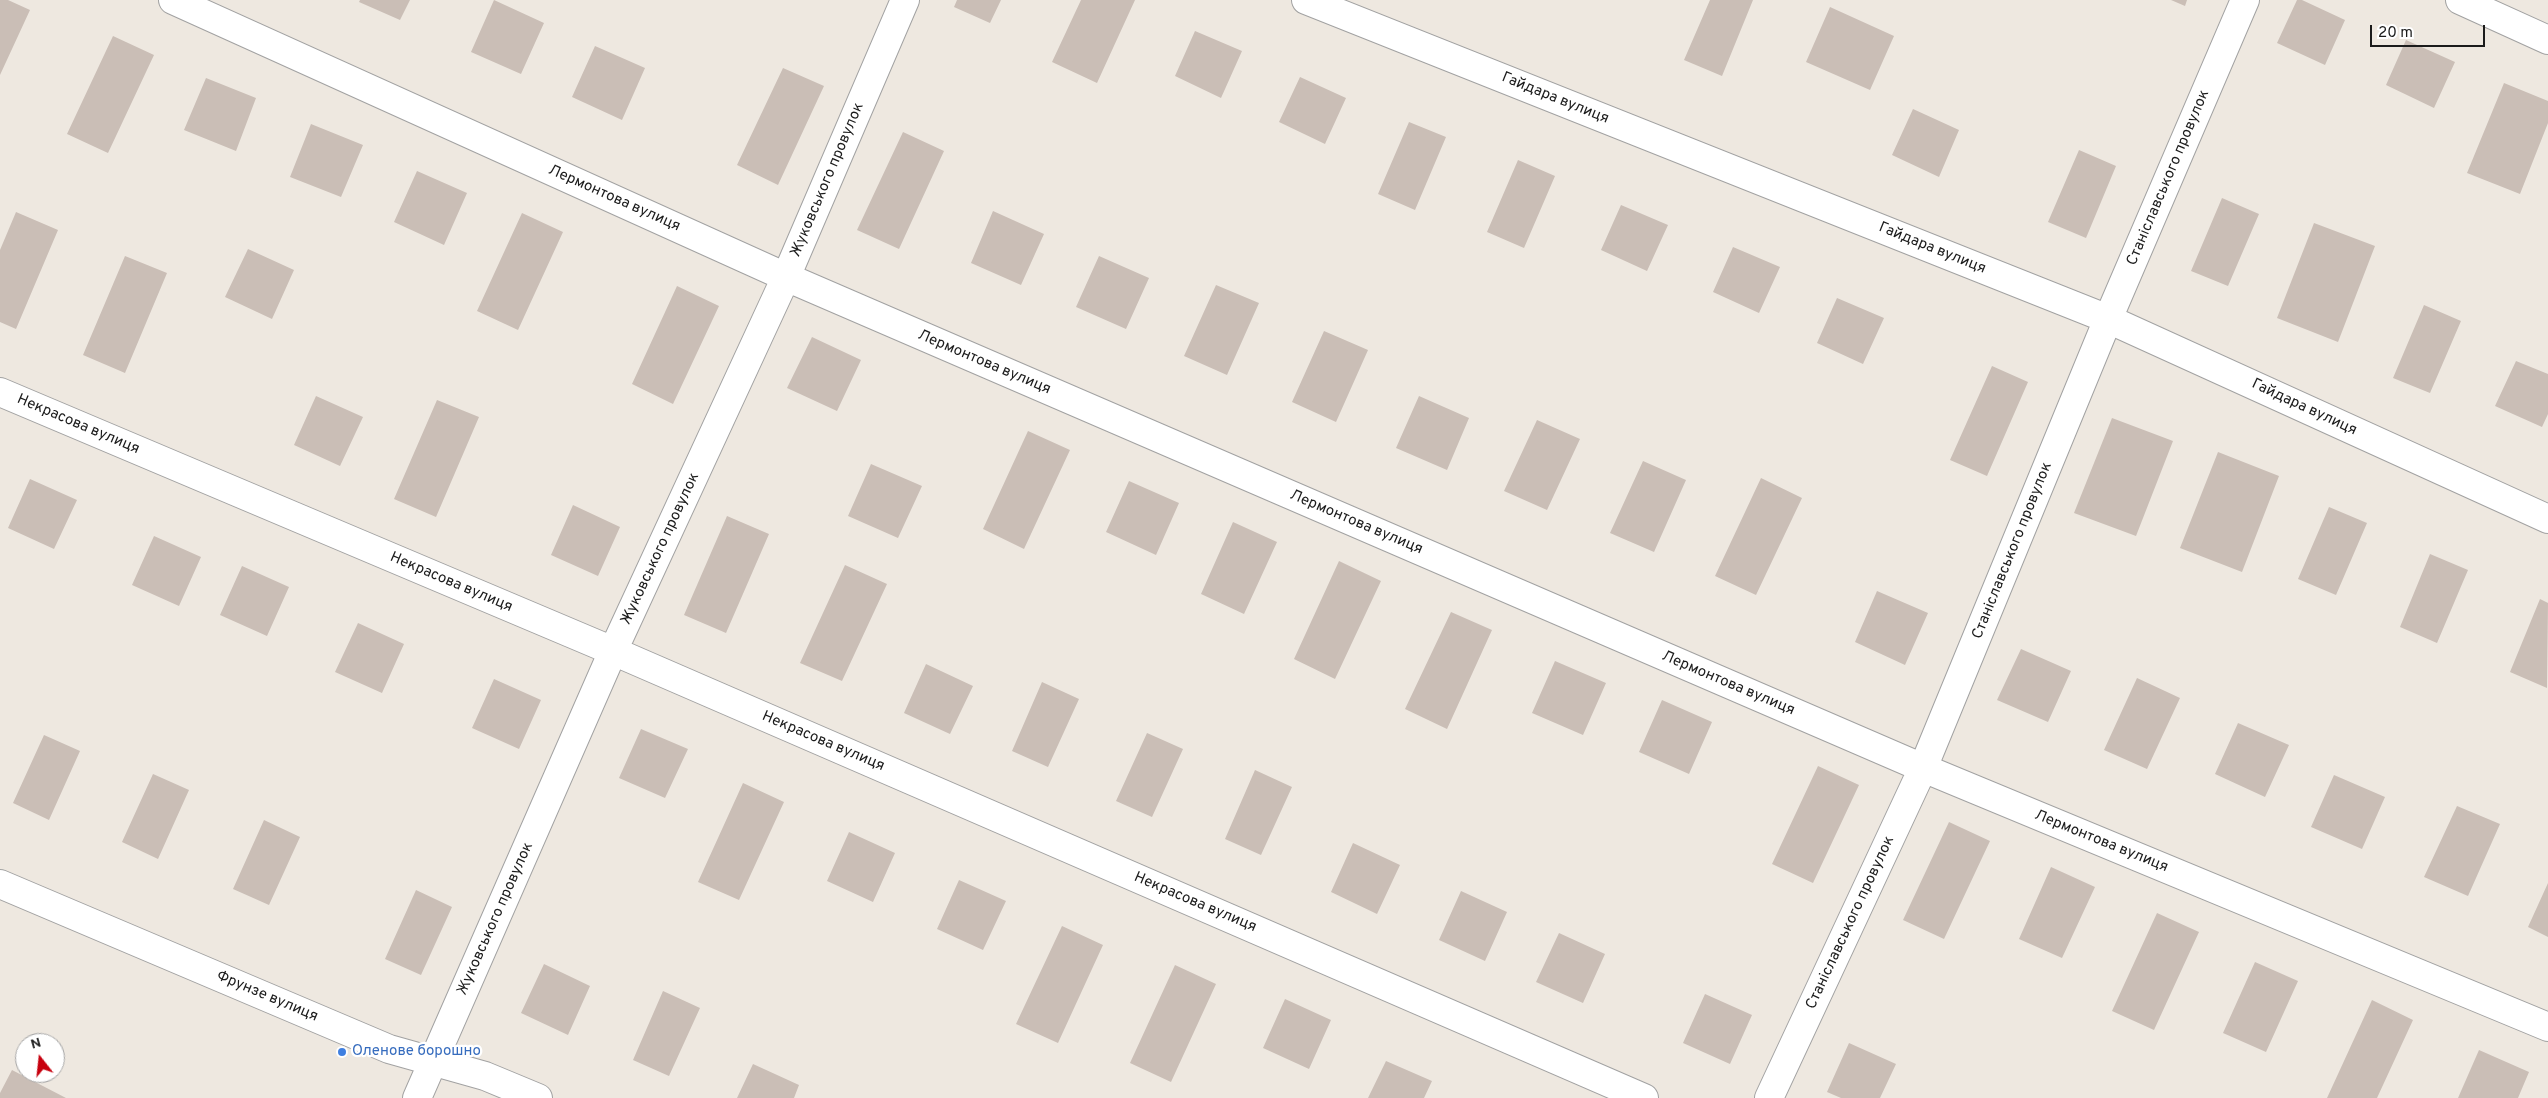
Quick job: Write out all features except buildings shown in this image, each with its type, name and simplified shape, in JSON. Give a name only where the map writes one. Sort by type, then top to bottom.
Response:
[{"type":"street","name":"Лермонтова вулиця","points":[[173,0],[786,277],[1923,768],[2548,1027]]},
{"type":"street","name":"Жуковського провулок","points":[[417,1098],[613,651],[786,277],[905,0]]},
{"type":"street","name":"Гайдара вулиця","points":[[1306,0],[2108,319],[2548,519]]},
{"type":"street","name":"Станіславського провулок","points":[[1769,1098],[1923,768],[2108,319],[2246,0]]},
{"type":"street","points":[[2460,0],[2548,40]]},
{"type":"street","name":"Некрасова вулиця","points":[[0,392],[613,651],[1644,1098]]},
{"type":"street","name":"Фрунзе вулиця","points":[[0,884],[388,1049],[434,1060],[485,1076],[538,1098]]},
{"type":"place","name":"Оленове борошно","points":[[342,1052]]}]
